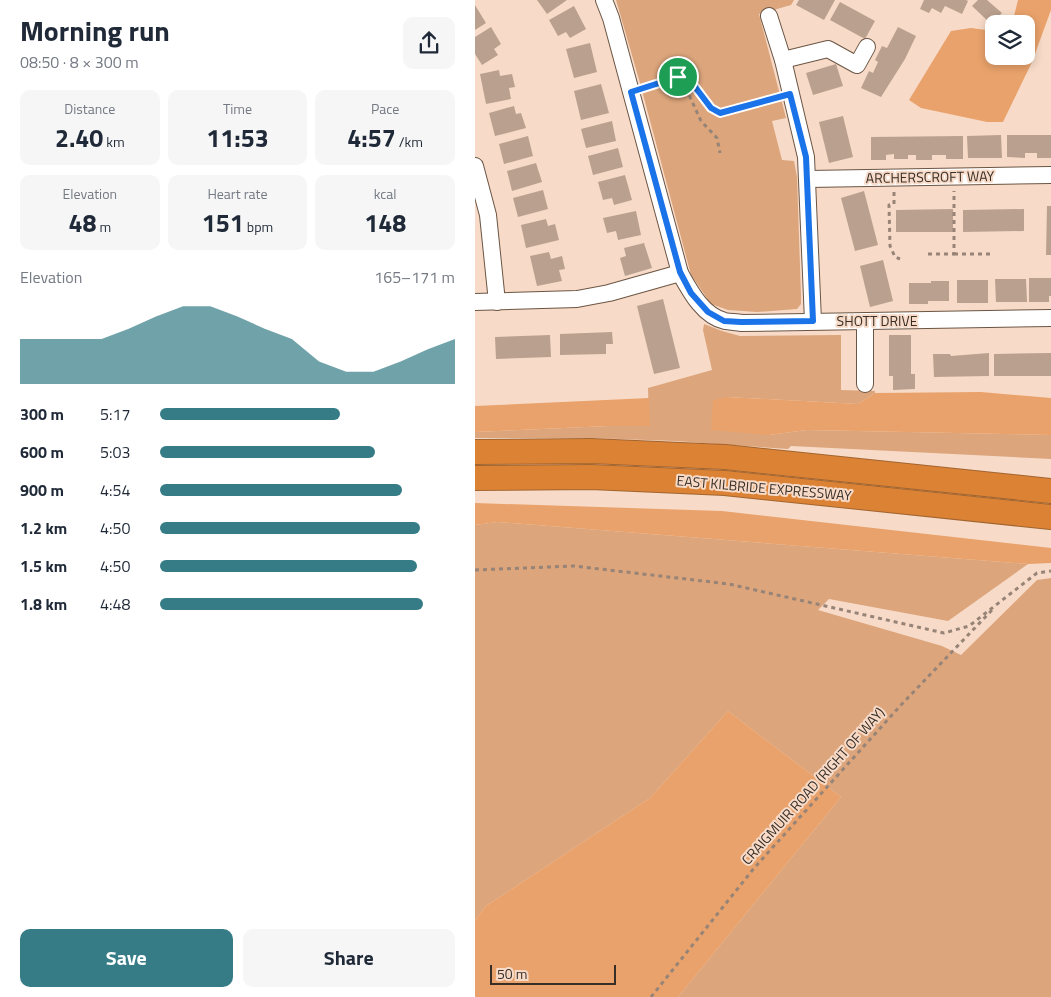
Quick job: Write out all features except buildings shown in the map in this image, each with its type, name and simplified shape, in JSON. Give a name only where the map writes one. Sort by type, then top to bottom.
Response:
[{"type":"highway","name":"EAST KILBRIDE EXPRESSWAY","points":[[475,452],[591,451],[725,457],[1051,490]]},
{"type":"highway","points":[[802,464],[921,466],[1051,475]]},
{"type":"highway","name":"EAST KILBRIDE EXPRESSWAY","points":[[475,478],[591,477],[725,483],[1051,517]]},
{"type":"highway","points":[[933,504],[987,522],[1051,531]]},
{"type":"street","name":"SHOTT DRIVE","points":[[604,0],[611,18],[680,272],[691,293],[708,312],[724,321],[741,322],[1051,318]]},
{"type":"street","points":[[769,16],[783,60],[806,157],[813,321]]},
{"type":"street","points":[[783,60],[828,48],[857,65],[867,47]]},
{"type":"street","points":[[475,166],[488,215],[497,302]]},
{"type":"street","name":"ARCHERSCROFT WAY","points":[[808,178],[1051,176]]},
{"type":"street","points":[[475,302],[585,297],[609,293],[680,272]]},
{"type":"street","points":[[865,321],[865,384]]},
{"type":"path","points":[[631,92],[678,77],[691,80],[711,108],[720,113],[790,94]]},
{"type":"path","points":[[691,80],[688,91],[701,121],[717,138],[720,153]]},
{"type":"path","points":[[953,177],[955,254]]},
{"type":"path","points":[[894,178],[893,204],[889,205],[890,246],[895,257],[900,258]]},
{"type":"path","points":[[928,254],[990,254]]},
{"type":"path","points":[[475,570],[575,566],[729,584],[943,633],[969,626],[1037,573],[1051,571]]},
{"type":"path","name":"CRAIGMUIR ROAD (RIGHT OF WAY)","points":[[651,997],[755,867],[901,705],[1002,600]]},
{"type":"shaded area","points":[[616,0],[794,0],[791,5],[759,14],[786,118],[772,121],[782,160],[794,161],[797,177],[801,304],[797,309],[757,312],[728,310],[711,304],[691,275]]},
{"type":"shaded area","points":[[1018,0],[1051,0],[1051,10],[1035,54],[1035,15],[1014,15]]},
{"type":"shaded area","points":[[971,28],[985,30],[985,65],[1031,65],[1003,122],[987,122],[921,108],[909,100],[951,31]]},
{"type":"shaded area","points":[[704,324],[740,336],[841,335],[841,390],[875,391],[875,393],[858,404],[727,397],[769,435],[807,430],[1051,435],[1051,459],[791,446],[788,449],[675,441],[592,438],[475,438],[475,432],[649,426],[648,388],[712,370],[703,330]]},
{"type":"shaded area","points":[[981,392],[1051,398],[1051,435],[807,430],[769,435],[711,430],[713,400],[727,397],[858,404],[875,393]]},
{"type":"shaded area","points":[[649,398],[650,426],[475,432],[475,406]]},
{"type":"shaded area","points":[[475,503],[722,511],[1051,548],[1051,563],[1028,564],[498,522],[475,525]]},
{"type":"shaded area","points":[[498,522],[1028,564],[948,621],[829,599],[818,610],[942,646],[961,655],[1037,580],[1051,578],[1051,997],[678,997],[841,797],[728,711],[650,798],[486,906],[475,920],[475,525]]},
{"type":"shaded area","points":[[728,711],[841,797],[678,997],[475,997],[475,920],[486,906],[650,798]]},
{"type":"route","points":[[678,77],[689,79],[711,108],[720,113],[790,94],[806,157],[813,321],[724,321],[708,312],[691,293],[680,272],[631,92],[678,77]]}]
